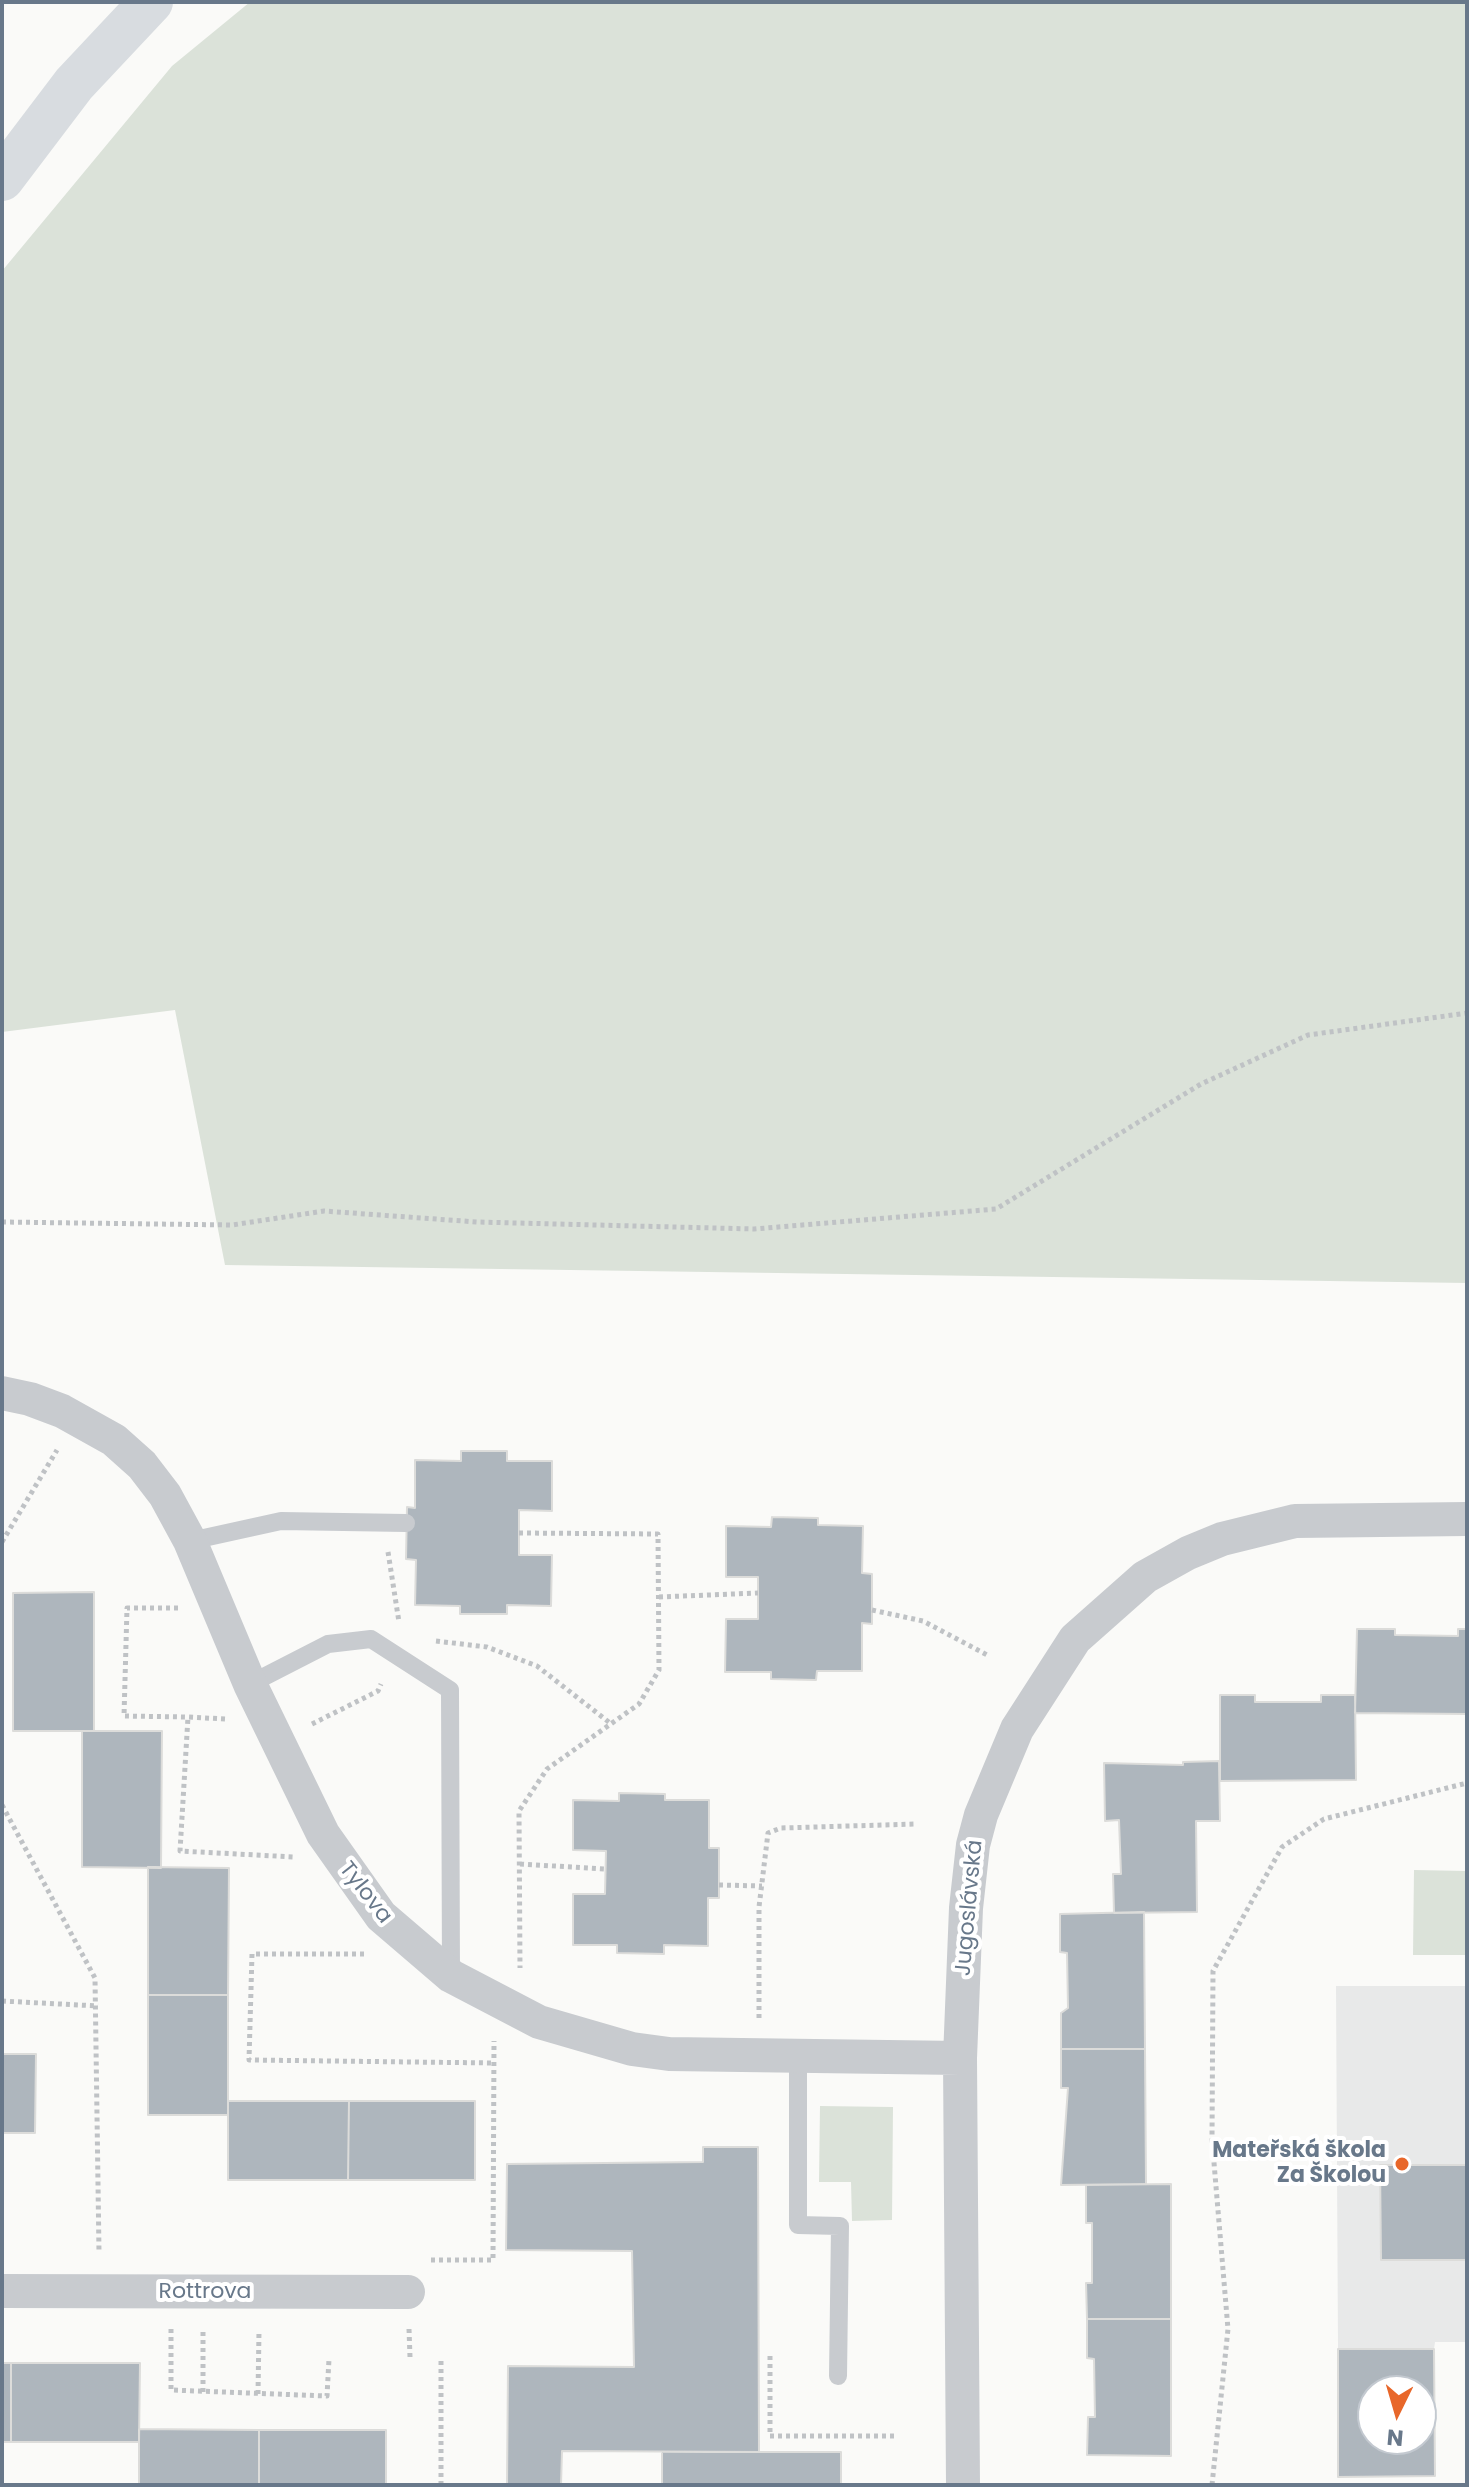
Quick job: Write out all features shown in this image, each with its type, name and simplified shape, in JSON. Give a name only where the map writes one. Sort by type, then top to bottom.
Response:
[{"type":"highway","points":[[2,179],[74,84],[151,2]]},
{"type":"street","name":"Tylova","points":[[2,1393],[62,1411],[114,1440],[142,1465],[165,1495],[190,1541],[250,1684],[304,1800],[342,1865],[365,1899],[398,1935],[451,1976],[512,1995],[567,2032],[632,2049],[669,2054],[960,2058]]},
{"type":"street","name":"Jugoslávská","points":[[963,2485],[960,2058],[966,1908],[973,1845],[981,1815],[1017,1729],[1075,1639],[1145,1577],[1222,1539],[1295,1521],[1467,1519]]},
{"type":"street","name":"Rottrova","points":[[2,2291],[408,2292]]},
{"type":"lane","points":[[190,1541],[281,1521],[406,1523]]},
{"type":"lane","points":[[250,1684],[328,1644],[371,1639],[450,1690],[451,1976]]},
{"type":"lane","points":[[798,2055],[798,2225],[840,2226],[838,2376]]},
{"type":"path","points":[[2,1222],[232,1225],[324,1211],[477,1222],[754,1229],[996,1209],[1201,1084],[1308,1035],[1467,1013]]},
{"type":"path","points":[[2,1542],[60,1445]]},
{"type":"path","points":[[305,1727],[378,1691],[394,1655],[401,1637],[384,1524]]},
{"type":"path","points":[[421,2260],[493,2260],[494,2032],[512,1995],[520,1864],[519,1811],[547,1769],[639,1704],[659,1670],[658,1534],[519,1533]]},
{"type":"path","points":[[658,1597],[758,1593]]},
{"type":"path","points":[[185,1608],[127,1608],[124,1716],[237,1720]]},
{"type":"path","points":[[872,1610],[923,1621],[989,1656]]},
{"type":"path","points":[[401,1637],[487,1647],[537,1666],[610,1723]]},
{"type":"path","points":[[188,1717],[180,1851],[296,1857]]},
{"type":"path","points":[[1212,2485],[1228,2329],[1212,2139],[1213,1971],[1282,1847],[1324,1819],[1467,1783]]},
{"type":"path","points":[[2,1805],[95,1978],[98,2006],[99,2260]]},
{"type":"path","points":[[759,2025],[762,1886],[768,1833],[781,1828],[917,1824]]},
{"type":"path","points":[[520,1864],[605,1869]]},
{"type":"path","points":[[719,1885],[762,1886]]},
{"type":"path","points":[[368,1954],[252,1954],[249,2060],[494,2063]]},
{"type":"path","points":[[2,2001],[98,2006]]},
{"type":"path","points":[[171,2317],[171,2390],[327,2396],[329,2359]]},
{"type":"path","points":[[203,2392],[204,2317]]},
{"type":"path","points":[[258,2394],[259,2319]]},
{"type":"path","points":[[770,2356],[770,2436],[898,2436]]},
{"type":"path","points":[[441,2357],[441,2485]]},
{"type":"shaded area","points":[[250,2],[1467,2],[1467,1283],[225,1265],[175,1010],[2,1032],[2,271],[172,66]]},
{"type":"shaded area","points":[[1414,1870],[1467,1871],[1467,1955],[1413,1955]]},
{"type":"shaded area","name":"Mateřská škola Za Školou","points":[[1336,1986],[1467,1986],[1467,2342],[1435,2342],[1434,2349],[1338,2349]]},
{"type":"shaded area","points":[[820,2106],[893,2107],[892,2220],[852,2221],[851,2182],[819,2182]]},
{"type":"building","points":[[461,1451],[507,1451],[507,1461],[552,1461],[552,1511],[519,1510],[519,1555],[552,1555],[551,1606],[507,1605],[507,1614],[460,1614],[460,1606],[415,1605],[416,1560],[406,1559],[407,1507],[415,1508],[415,1460],[461,1461]]},
{"type":"building","points":[[772,1517],[818,1518],[818,1525],[863,1526],[862,1573],[872,1574],[872,1624],[862,1623],[862,1671],[817,1671],[816,1680],[771,1679],[771,1672],[725,1672],[726,1619],[758,1619],[758,1577],[726,1577],[726,1526],[771,1527]]},
{"type":"building","points":[[94,1592],[94,1731],[13,1731],[13,1593]]},
{"type":"building","points":[[1357,1629],[1395,1629],[1395,1635],[1458,1636],[1458,1629],[1467,1629],[1467,1714],[1355,1713]]},
{"type":"building","points":[[1220,1695],[1255,1695],[1255,1702],[1321,1702],[1321,1695],[1355,1695],[1356,1780],[1220,1781]]},
{"type":"building","points":[[82,1731],[162,1731],[161,1868],[82,1867]]},
{"type":"building","points":[[1219,1761],[1220,1821],[1196,1821],[1197,1912],[1114,1913],[1113,1874],[1121,1874],[1119,1820],[1105,1821],[1104,1763],[1183,1765],[1183,1762]]},
{"type":"building","points":[[619,1793],[665,1794],[665,1800],[709,1800],[709,1848],[719,1848],[719,1898],[708,1898],[708,1946],[664,1945],[664,1954],[617,1953],[617,1945],[573,1945],[573,1894],[605,1894],[606,1851],[573,1850],[573,1800],[619,1801]]},
{"type":"building","points":[[148,1867],[229,1868],[228,1995],[148,1995]]},
{"type":"building","points":[[1144,1912],[1145,2049],[1061,2049],[1061,2013],[1068,2008],[1067,1953],[1060,1952],[1060,1914]]},
{"type":"building","points":[[148,1995],[228,1995],[228,2115],[148,2115]]},
{"type":"building","points":[[1061,2049],[1145,2049],[1146,2184],[1061,2185],[1068,2088],[1061,2088]]},
{"type":"building","points":[[2,2054],[36,2054],[35,2133],[2,2133]]},
{"type":"building","points":[[228,2101],[349,2101],[348,2180],[228,2180]]},
{"type":"building","points":[[349,2101],[475,2101],[475,2180],[348,2180]]},
{"type":"building","points":[[703,2147],[758,2147],[759,2452],[562,2451],[561,2485],[507,2485],[508,2366],[634,2367],[632,2251],[506,2250],[507,2164],[703,2162]]},
{"type":"building","points":[[1380,2165],[1467,2165],[1467,2260],[1381,2260]]},
{"type":"building","points":[[1171,2184],[1171,2319],[1087,2319],[1086,2283],[1092,2283],[1092,2223],[1086,2223],[1086,2185]]},
{"type":"building","points":[[1087,2319],[1171,2319],[1171,2456],[1087,2455],[1088,2417],[1095,2417],[1094,2359],[1087,2358]]},
{"type":"building","points":[[1338,2349],[1434,2349],[1434,2375],[1357,2375],[1357,2455],[1435,2455],[1435,2476],[1338,2477]]},
{"type":"building","points":[[2,2363],[11,2363],[11,2442],[2,2442]]},
{"type":"building","points":[[11,2363],[140,2363],[139,2442],[11,2442]]},
{"type":"building","points":[[139,2429],[259,2430],[259,2485],[139,2485]]},
{"type":"building","points":[[259,2430],[386,2430],[386,2485],[259,2485]]},
{"type":"building","points":[[662,2452],[841,2452],[841,2485],[662,2485]]},
{"type":"place","name":"Mateřská škola Za Školou","points":[[1402,2164]]}]
